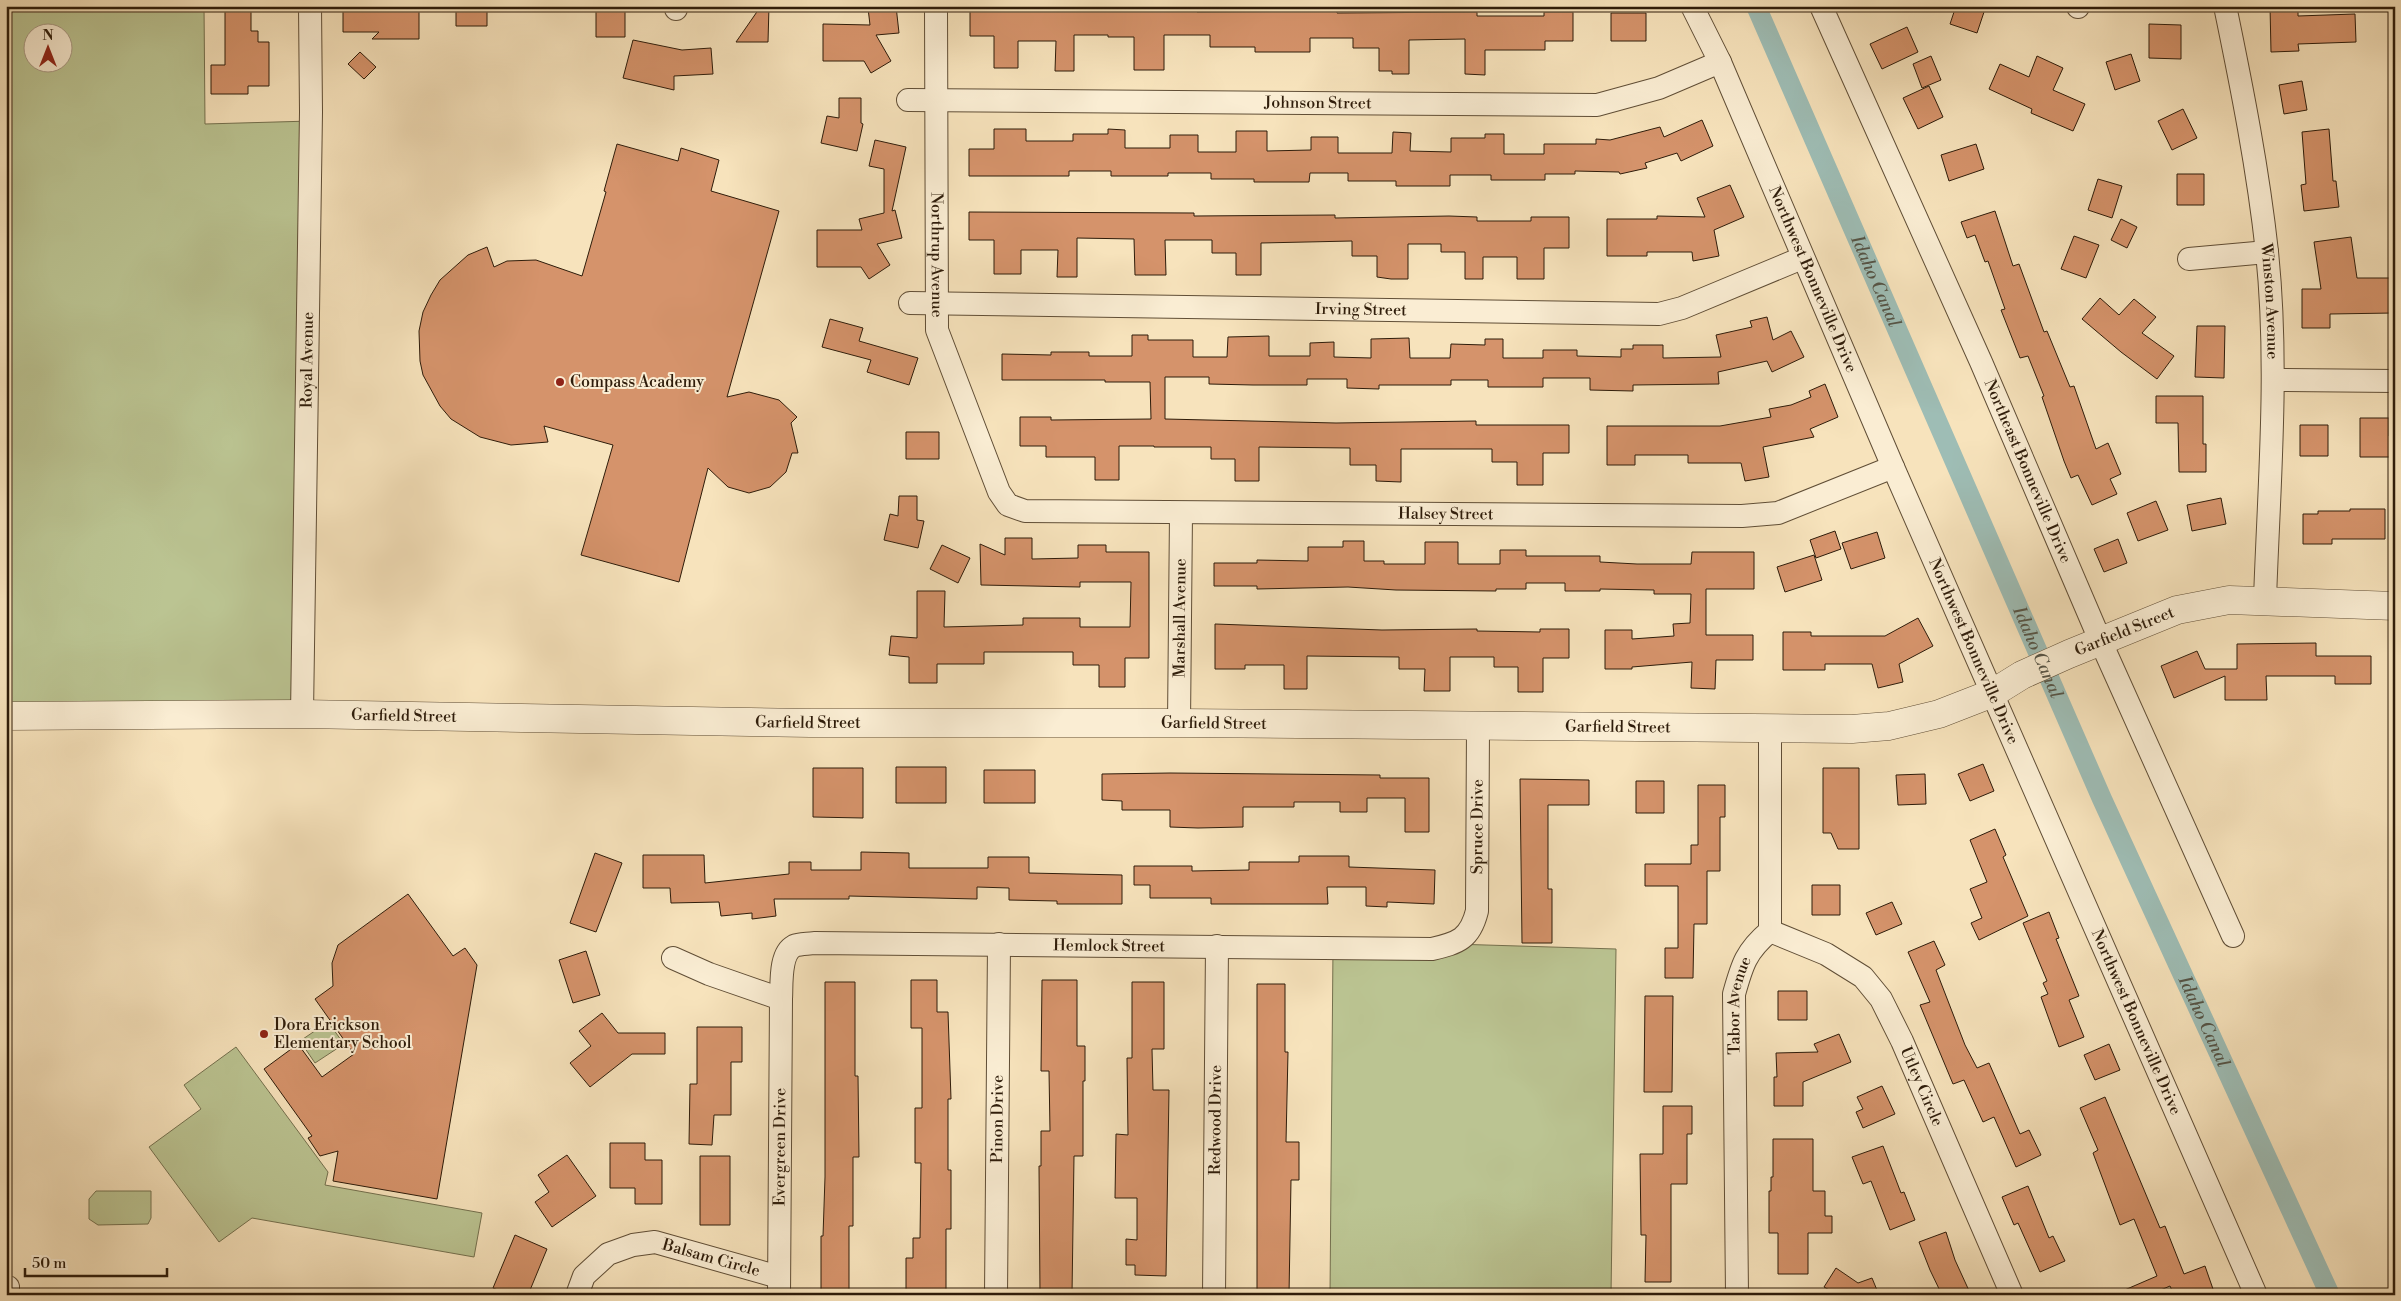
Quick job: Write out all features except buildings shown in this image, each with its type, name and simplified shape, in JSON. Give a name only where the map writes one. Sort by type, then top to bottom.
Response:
[{"type":"street","name":"Royal Avenue","points":[[302,714],[312,112],[310,6]]},
{"type":"street","name":"Northrup Avenue","points":[[936,6],[937,330],[999,492]]},
{"type":"street","name":"Northwest Bonneville Drive","points":[[1692,6],[1720,62],[1892,467],[1993,693],[2256,1295]]},
{"type":"street","name":"Northeast Bonneville Drive","points":[[1821,6],[1981,362],[2100,640],[2233,936]]},
{"type":"street","name":"Winston Avenue","points":[[2225,6],[2246,103],[2267,252],[2273,380],[2265,599]]},
{"type":"street","name":"Johnson Street","points":[[908,100],[1597,105],[1659,88],[1720,62]]},
{"type":"street","points":[[2189,259],[2267,252]]},
{"type":"street","name":"Irving Street","points":[[910,303],[1659,314],[1682,308],[1802,258]]},
{"type":"street","points":[[2273,380],[2395,381]]},
{"type":"street","name":"Halsey Street","points":[[999,492],[1008,505],[1025,511],[1742,516],[1778,513],[1892,467]]},
{"type":"street","name":"Marshall Avenue","points":[[1179,723],[1181,513]]},
{"type":"street","name":"Garfield Street","points":[[6,716],[302,714],[811,723],[1179,723],[1852,729],[1889,726],[1939,714],[1993,693],[2022,675],[2100,640],[2176,610],[2229,600],[2265,599],[2395,606]]},
{"type":"street","name":"Spruce Drive","points":[[1473,926],[1477,911],[1478,727]]},
{"type":"street","points":[[1770,728],[1770,931]]},
{"type":"street","name":"Hemlock Street","points":[[781,999],[784,961],[787,953],[794,946],[814,943],[1432,949],[1453,944],[1464,937],[1473,926]]},
{"type":"street","name":"Tabor Avenue","points":[[1737,1295],[1734,994],[1744,959],[1755,943],[1770,931]]},
{"type":"street","name":"Utley Circle","points":[[1770,931],[1826,954],[1862,978],[1881,999],[1902,1041],[2012,1295]]},
{"type":"street","name":"Pinon Drive","points":[[996,1295],[999,944]]},
{"type":"street","name":"Redwood Drive","points":[[1214,1295],[1216,946]]},
{"type":"street","points":[[672,958],[710,974],[781,999]]},
{"type":"street","name":"Evergreen Drive","points":[[779,1286],[781,999]]},
{"type":"street","name":"Balsam Circle","points":[[577,1295],[584,1276],[608,1254],[633,1244],[655,1242],[690,1251],[779,1286]]},
{"type":"green space","points":[[204,6],[205,124],[311,121],[302,714],[6,716],[6,7]]},
{"type":"green space","points":[[1453,944],[1616,949],[1611,1295],[1330,1295],[1333,947]]},
{"type":"green space","points":[[328,1022],[344,1044],[315,1063],[300,1041]]},
{"type":"green space","points":[[236,1047],[328,1172],[325,1185],[482,1213],[474,1257],[252,1218],[219,1242],[149,1147],[201,1109],[184,1085]]},
{"type":"green space","points":[[96,1191],[151,1191],[151,1218],[148,1224],[98,1225],[89,1219],[89,1199]]},
{"type":"waterway","name":"Idaho Canal","points":[[1756,6],[2102,799],[2330,1295]]},
{"type":"place","name":"Compass Academy","points":[[560,382]]},
{"type":"place","name":"Dora Erickson Elementary School","points":[[264,1034]]}]
